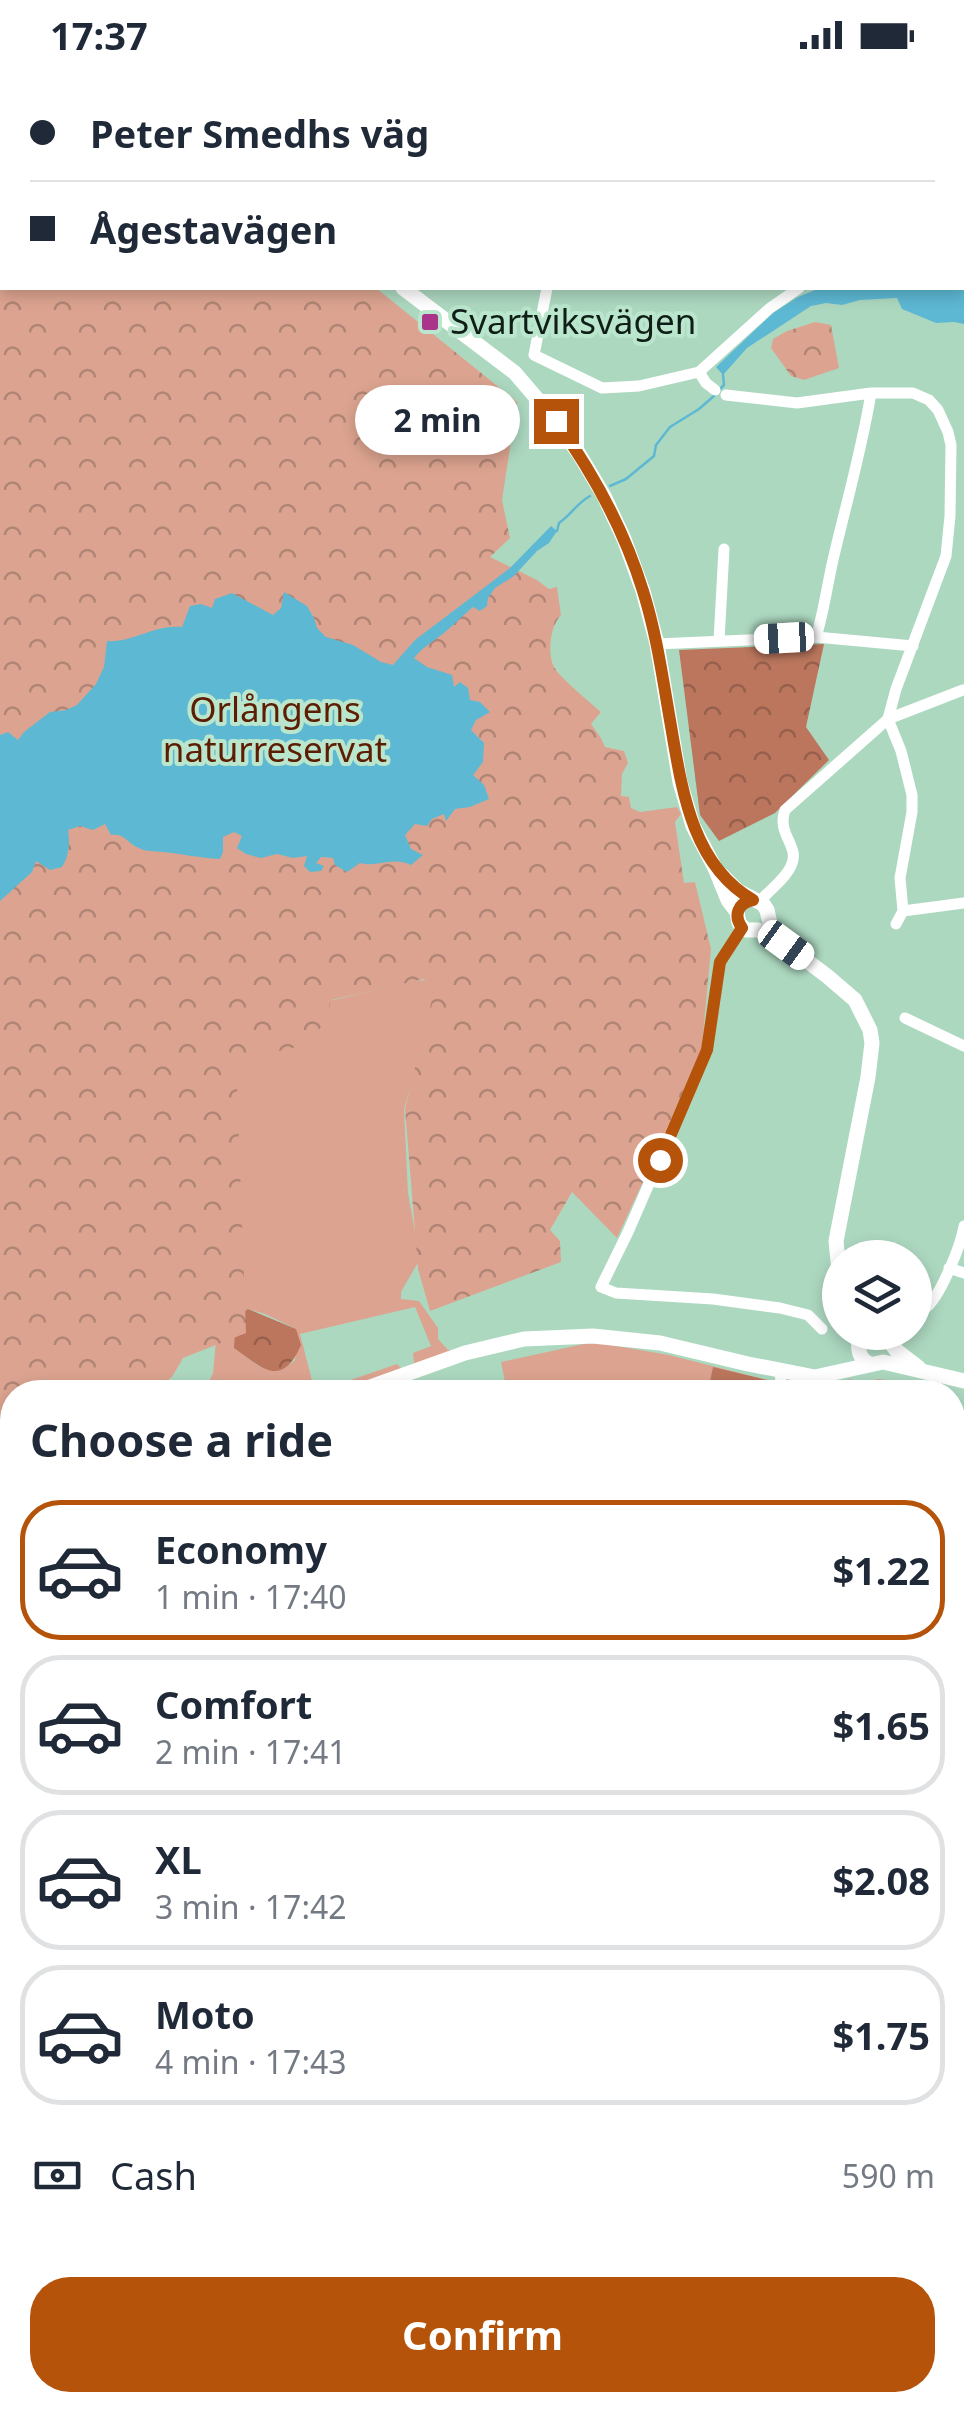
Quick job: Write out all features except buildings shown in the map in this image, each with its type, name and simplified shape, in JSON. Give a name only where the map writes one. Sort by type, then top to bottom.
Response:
[{"type":"main road","points":[[406,290],[515,373],[580,454],[624,539],[643,590],[657,644],[680,782],[693,826],[728,900],[754,916],[764,937],[786,945],[855,1000],[870,1030],[868,1077],[836,1240]]},
{"type":"main road","points":[[390,1380],[465,1353],[542,1338],[593,1336],[660,1343],[815,1377],[832,1375],[866,1351],[889,1350]]},
{"type":"main road","points":[[900,1350],[922,1370]]},
{"type":"main road","points":[[866,1351],[960,1380]]},
{"type":"street","points":[[515,373],[534,355],[547,290]]},
{"type":"street","points":[[534,355],[602,388],[639,386],[699,372],[770,308],[796,290]]},
{"type":"street","points":[[699,372],[706,383],[720,392],[797,404],[871,393],[913,393],[929,400],[944,422],[951,445],[946,556],[888,719],[912,795],[900,878],[902,912],[896,924]]},
{"type":"street","points":[[816,636],[871,393]]},
{"type":"street","points":[[719,641],[724,549]]},
{"type":"street","points":[[657,644],[816,636],[912,646]]},
{"type":"street","points":[[822,1329],[808,1315],[780,1308],[713,1299],[616,1294],[600,1288],[707,1050],[720,962],[763,898],[794,861],[794,850],[780,822],[785,810],[888,719],[964,690]]},
{"type":"street","points":[[902,912],[964,904]]},
{"type":"street","points":[[905,1018],[964,1046]]},
{"type":"street","points":[[932,1300],[962,1241],[964,1226]]},
{"type":"street","points":[[950,1268],[964,1273]]},
{"type":"street","points":[[781,1371],[781,1380]]},
{"type":"green space","name":"Orlångens naturreservat","points":[[0,290],[378,290],[517,402],[502,500],[510,538],[490,557],[549,589],[557,587],[561,615],[551,640],[554,667],[601,712],[591,724],[605,747],[624,751],[628,763],[622,774],[621,796],[629,797],[631,808],[640,812],[677,807],[681,814],[675,822],[684,883],[695,882],[711,949],[701,1056],[617,1238],[572,1192],[550,1230],[560,1241],[561,1262],[430,1311],[418,1269],[405,1109],[434,991],[424,979],[331,1000],[318,1031],[308,1041],[284,1050],[236,1057],[246,1333],[183,1358],[168,1380],[0,1380]]},
{"type":"green space","points":[[815,322],[831,325],[839,368],[804,380],[791,376],[771,348],[773,339]]},
{"type":"green space","points":[[824,644],[806,727],[829,760],[775,813],[719,841],[700,815],[679,650]]},
{"type":"green space","points":[[428,980],[433,985],[436,1003],[404,1109],[408,1193],[420,1259],[401,1292],[401,1299],[419,1301],[438,1328],[438,1339],[448,1350],[465,1353],[390,1380],[351,1380],[397,1364],[402,1369],[414,1363],[413,1353],[431,1346],[415,1307],[300,1334],[312,1380],[210,1380],[216,1341],[0,995],[334,1000],[411,981]],"holes":[[[248,1309],[296,1329],[295,1360],[278,1370],[263,1368],[234,1347]]]},
{"type":"green space","points":[[248,1309],[296,1329],[301,1345],[286,1367],[279,1371],[262,1367],[234,1348],[238,1321]]},
{"type":"green space","points":[[593,1342],[669,1355],[767,1380],[505,1380],[501,1362]]},
{"type":"green space","points":[[713,1367],[767,1380],[710,1380]]},
{"type":"water","points":[[815,290],[964,290],[964,324],[936,323],[902,309],[897,298],[811,306],[747,348],[723,375],[716,367],[773,313]]},
{"type":"water","points":[[551,526],[557,531],[549,543],[495,588],[487,606],[480,611],[473,607],[414,658],[452,675],[454,687],[460,682],[468,688],[470,700],[480,702],[490,712],[476,720],[471,730],[484,743],[483,762],[473,775],[484,785],[489,799],[455,809],[446,821],[444,814],[427,826],[415,824],[405,835],[411,849],[423,855],[411,865],[360,863],[347,872],[335,865],[333,858],[321,857],[316,863],[324,866],[321,871],[310,872],[304,866],[307,856],[277,854],[261,858],[246,854],[237,848],[242,836],[234,832],[223,837],[220,859],[145,850],[120,835],[111,835],[105,824],[93,830],[80,826],[68,830],[68,849],[62,867],[50,870],[36,861],[32,872],[0,901],[0,735],[8,732],[18,740],[50,712],[77,705],[96,684],[104,667],[107,641],[182,627],[190,606],[212,608],[215,599],[232,593],[273,615],[281,608],[284,592],[307,606],[326,637],[353,645],[393,665],[415,640],[510,568]]},
{"type":"waterway","points":[[720,389],[724,385],[723,375]]},
{"type":"waterway","points":[[610,486],[626,479],[654,456],[656,445],[670,427],[715,395]]},
{"type":"waterway","points":[[557,531],[559,523],[590,496]]},
{"type":"place","name":"Svartviksvägen","points":[[430,322]]},
{"type":"route","points":[[556,421],[604,496],[643,590],[657,644],[680,782],[693,826],[715,868],[753,900],[738,908],[742,928],[720,962],[707,1050],[660,1160]]}]
